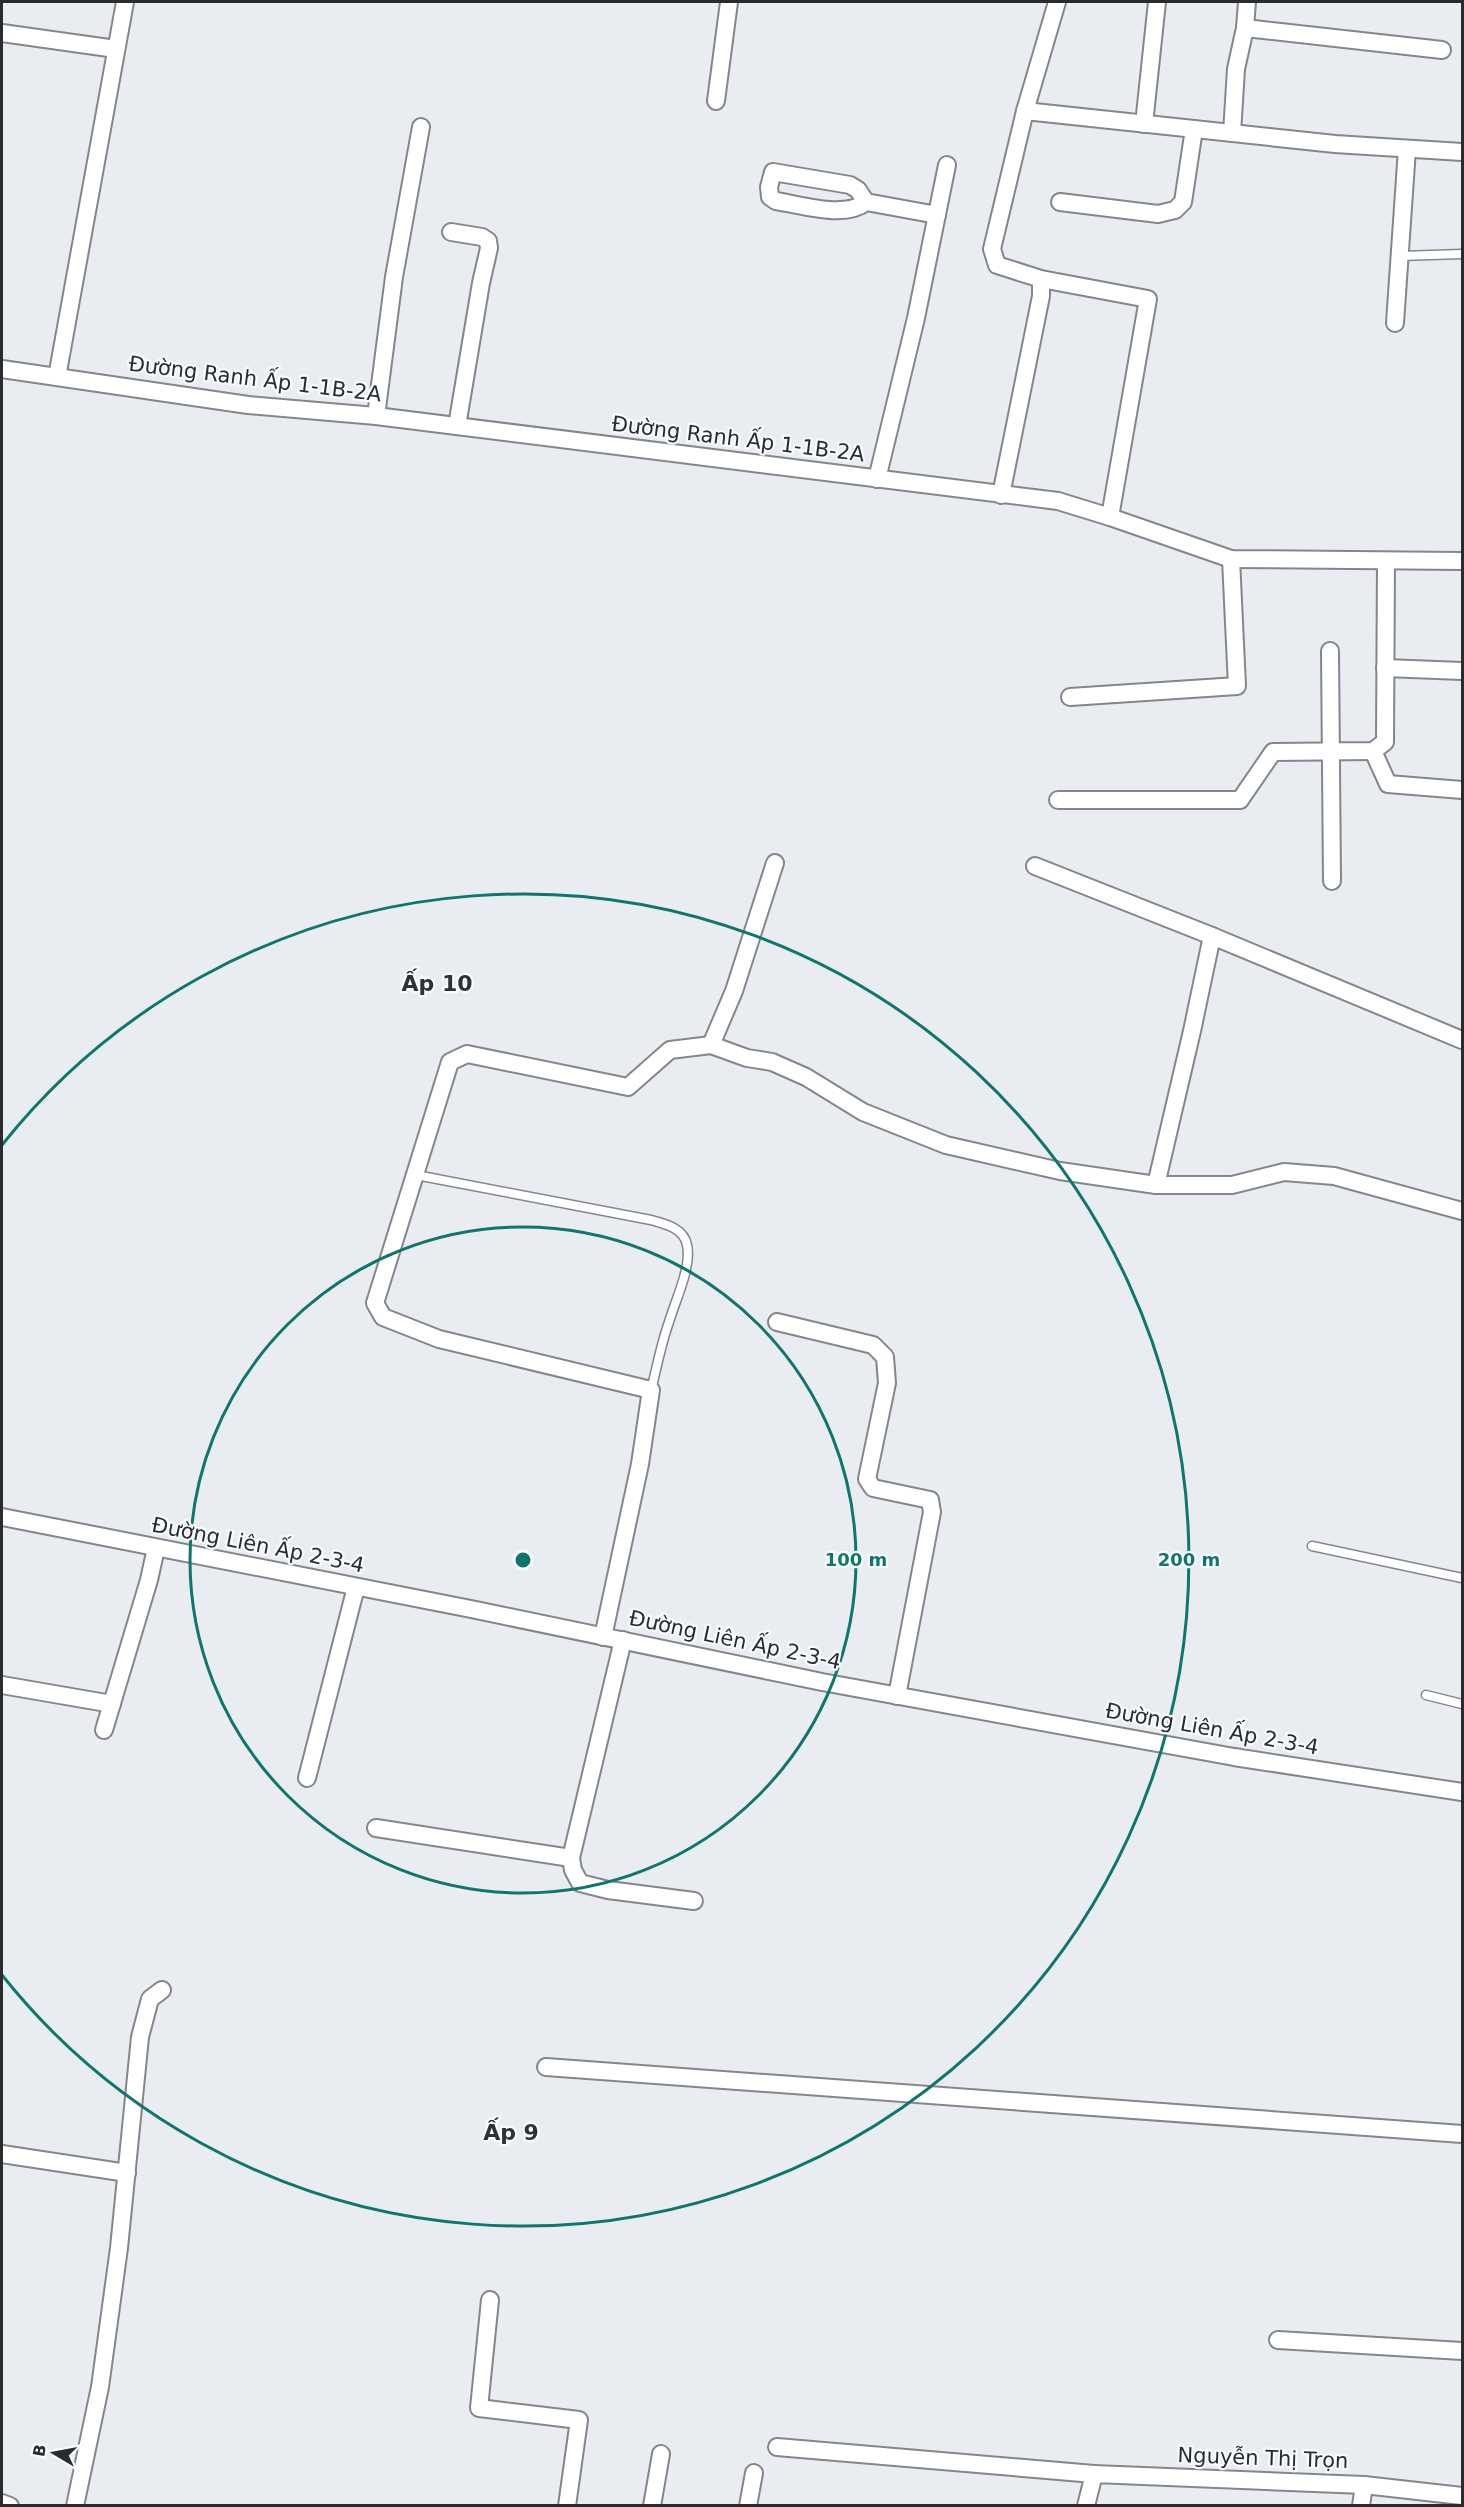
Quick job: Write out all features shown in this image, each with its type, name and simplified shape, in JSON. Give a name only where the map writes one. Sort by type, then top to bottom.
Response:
[{"type":"street","points":[[57,377],[125,2]]},
{"type":"street","points":[[716,101],[729,2]]},
{"type":"street","points":[[1057,2],[1025,111],[992,249],[997,266],[1041,279],[1148,299],[1110,517]]},
{"type":"street","points":[[1144,124],[1157,2]]},
{"type":"street","points":[[1232,133],[1236,69],[1245,28],[1247,2]]},
{"type":"street","points":[[1245,28],[1442,50]]},
{"type":"street","points":[[2,33],[116,49]]},
{"type":"street","points":[[1025,111],[1232,133],[1462,152]]},
{"type":"street","points":[[376,416],[393,277],[421,127]]},
{"type":"street","points":[[1060,202],[1158,214],[1175,210],[1184,202],[1194,129]]},
{"type":"street","points":[[1395,323],[1407,149]]},
{"type":"street","points":[[877,479],[916,318],[947,165]]},
{"type":"street","points":[[866,202],[858,208],[845,212],[776,201],[770,197],[769,187],[773,172],[850,185],[858,190],[866,202],[937,215]]},
{"type":"street","points":[[451,232],[482,237],[488,241],[489,248],[457,426]]},
{"type":"street","points":[[1001,495],[1041,296],[1041,279]]},
{"type":"street","name":"Đường Ranh Ấp 1-1B-2A","points":[[2,369],[248,405],[376,416],[1058,501],[1231,559],[1462,561]]},
{"type":"street","points":[[1070,697],[1237,686],[1231,559]]},
{"type":"street","points":[[1058,800],[1240,800],[1273,752],[1373,750],[1385,742],[1386,561]]},
{"type":"street","points":[[1330,651],[1332,881]]},
{"type":"street","points":[[1385,668],[1462,671]]},
{"type":"street","points":[[1373,750],[1388,784],[1462,790]]},
{"type":"street","points":[[711,1046],[734,991],[775,863]]},
{"type":"street","points":[[1035,866],[1212,936],[1462,1040]]},
{"type":"street","points":[[1156,1185],[1212,936]]},
{"type":"street","points":[[603,1636],[640,1464],[651,1390],[439,1339],[383,1317],[375,1303],[450,1062],[467,1054],[628,1087],[670,1050],[711,1046],[747,1058],[772,1062],[806,1077],[863,1112],[946,1144],[1060,1171],[1156,1185],[1232,1185],[1284,1172],[1334,1176],[1462,1211]]},
{"type":"street","points":[[777,1322],[873,1345],[885,1357],[887,1383],[867,1479],[873,1488],[930,1500],[932,1512],[897,1696]]},
{"type":"street","name":"Đường Liên Ấp 2-3-4","points":[[2,1517],[897,1696],[1230,1757],[1462,1791]]},
{"type":"street","points":[[104,1730],[149,1580],[156,1548]]},
{"type":"street","points":[[307,1778],[356,1587]]},
{"type":"street","points":[[623,1640],[572,1858],[573,1870],[580,1883],[608,1890],[694,1900]]},
{"type":"street","points":[[2,1684],[112,1704]]},
{"type":"street","points":[[376,1828],[572,1858]]},
{"type":"street","points":[[75,2505],[100,2387],[145,2012],[150,1998],[162,1990]]},
{"type":"street","points":[[546,2067],[1462,2134]]},
{"type":"street","points":[[2,2154],[127,2173]]},
{"type":"street","points":[[490,2301],[479,2408],[579,2420],[567,2505]]},
{"type":"street","points":[[1278,2340],[1462,2351]]},
{"type":"street","name":"Nguyễn Thị Trọn","points":[[777,2447],[1094,2474],[1364,2485],[1462,2496]]},
{"type":"street","points":[[652,2505],[661,2454]]},
{"type":"street","points":[[748,2505],[754,2473]]},
{"type":"street","points":[[1086,2505],[1094,2474]]},
{"type":"street","points":[[1361,2505],[1364,2485]]},
{"type":"street","points":[[2,2503],[10,2505]]},
{"type":"lane","points":[[1400,256],[1462,254]]},
{"type":"lane","points":[[416,1174],[651,1220],[678,1231],[688,1246],[684,1280],[668,1323],[651,1390]]},
{"type":"lane","points":[[1312,1546],[1462,1578]]},
{"type":"lane","points":[[1426,1695],[1462,1704]]},
{"type":"district","name":"Ấp 10","points":[[437,983]]},
{"type":"district","name":"Ấp 9","points":[[511,2132]]}]
